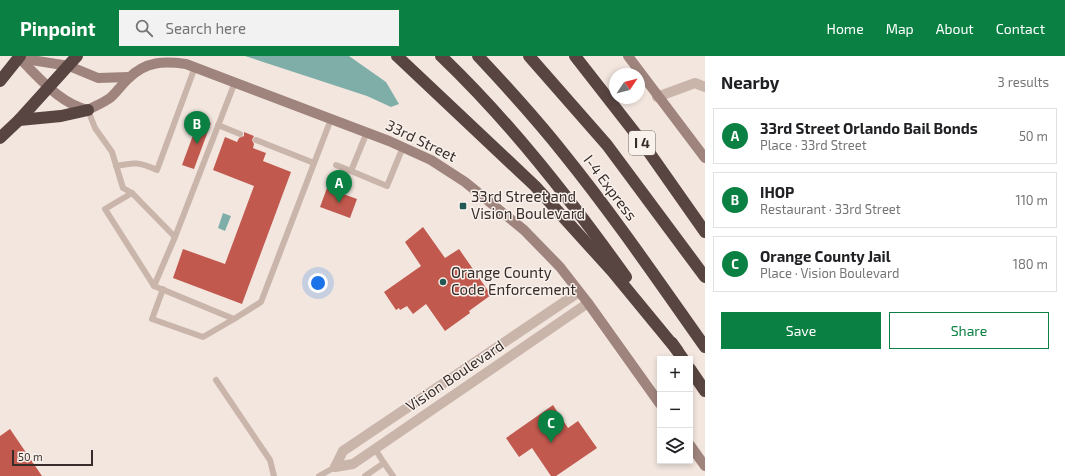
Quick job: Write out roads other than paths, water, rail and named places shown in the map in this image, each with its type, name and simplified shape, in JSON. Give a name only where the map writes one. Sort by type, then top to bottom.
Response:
[{"type":"highway","points":[[0,138],[19,120],[77,56]]},
{"type":"highway","points":[[397,56],[535,186],[612,271],[680,354]]},
{"type":"highway","points":[[441,56],[502,120],[567,197],[680,354]]},
{"type":"highway","name":"I-4 Express","points":[[478,56],[521,102],[564,154],[614,219],[705,347]]},
{"type":"highway","name":"I-4 Express","points":[[529,56],[607,145],[705,277]]},
{"type":"highway","name":"I 4","points":[[575,56],[639,138],[705,232]]},
{"type":"highway","points":[[0,81],[19,57]]},
{"type":"highway","points":[[19,120],[61,116],[88,110]]},
{"type":"highway","points":[[693,373],[705,391]]},
{"type":"street","points":[[628,56],[657,97],[705,158]]},
{"type":"street","points":[[19,57],[69,66],[98,78],[129,77]]},
{"type":"street","points":[[19,57],[49,87],[70,103],[88,110]]},
{"type":"street","name":"33rd Street","points":[[88,110],[109,99],[129,77],[143,67],[155,62],[167,61],[195,68],[235,82],[403,147],[449,171],[489,201],[540,246],[588,303],[657,400]]},
{"type":"street","points":[[657,97],[695,83],[705,87]]},
{"type":"street","name":"Vision Boulevard","points":[[335,467],[343,451],[579,292]]},
{"type":"street","name":"Vision Boulevard","points":[[335,467],[353,464],[588,303]]},
{"type":"street","points":[[693,449],[705,466]]},
{"type":"lane","points":[[116,166],[134,162],[141,163],[157,170],[195,68]]},
{"type":"lane","points":[[154,286],[175,237],[235,82]]},
{"type":"lane","points":[[88,110],[95,128],[112,152],[123,188],[132,193],[175,237]]},
{"type":"lane","points":[[163,289],[152,319],[203,337],[261,302],[331,119]]},
{"type":"lane","points":[[218,125],[240,134]]},
{"type":"lane","points":[[351,171],[367,132]]},
{"type":"lane","points":[[256,140],[314,163]]},
{"type":"lane","points":[[336,165],[387,186],[403,147]]},
{"type":"lane","points":[[132,193],[105,209],[154,286],[234,319]]},
{"type":"lane","points":[[216,380],[270,460],[274,476]]},
{"type":"lane","points":[[374,449],[393,476]]},
{"type":"lane","points":[[364,476],[384,463]]},
{"type":"lane","name":"Vision Boulevard","points":[[320,476],[335,467]]},
{"type":"water","points":[[245,56],[349,56],[386,82],[399,104],[391,107],[367,96]]},
{"type":"water","points":[[223,213],[231,216],[225,231],[218,228]]},
{"type":"place","name":"IHOP","points":[[197,144]]},
{"type":"place","name":"33rd Street Orlando Bail Bonds","points":[[339,203]]},
{"type":"place","name":"33rd Street and Vision Boulevard","points":[[463,206]]},
{"type":"place","name":"Orange County Code Enforcement","points":[[443,282]]},
{"type":"place","name":"Orange County Jail","points":[[551,443]]}]
